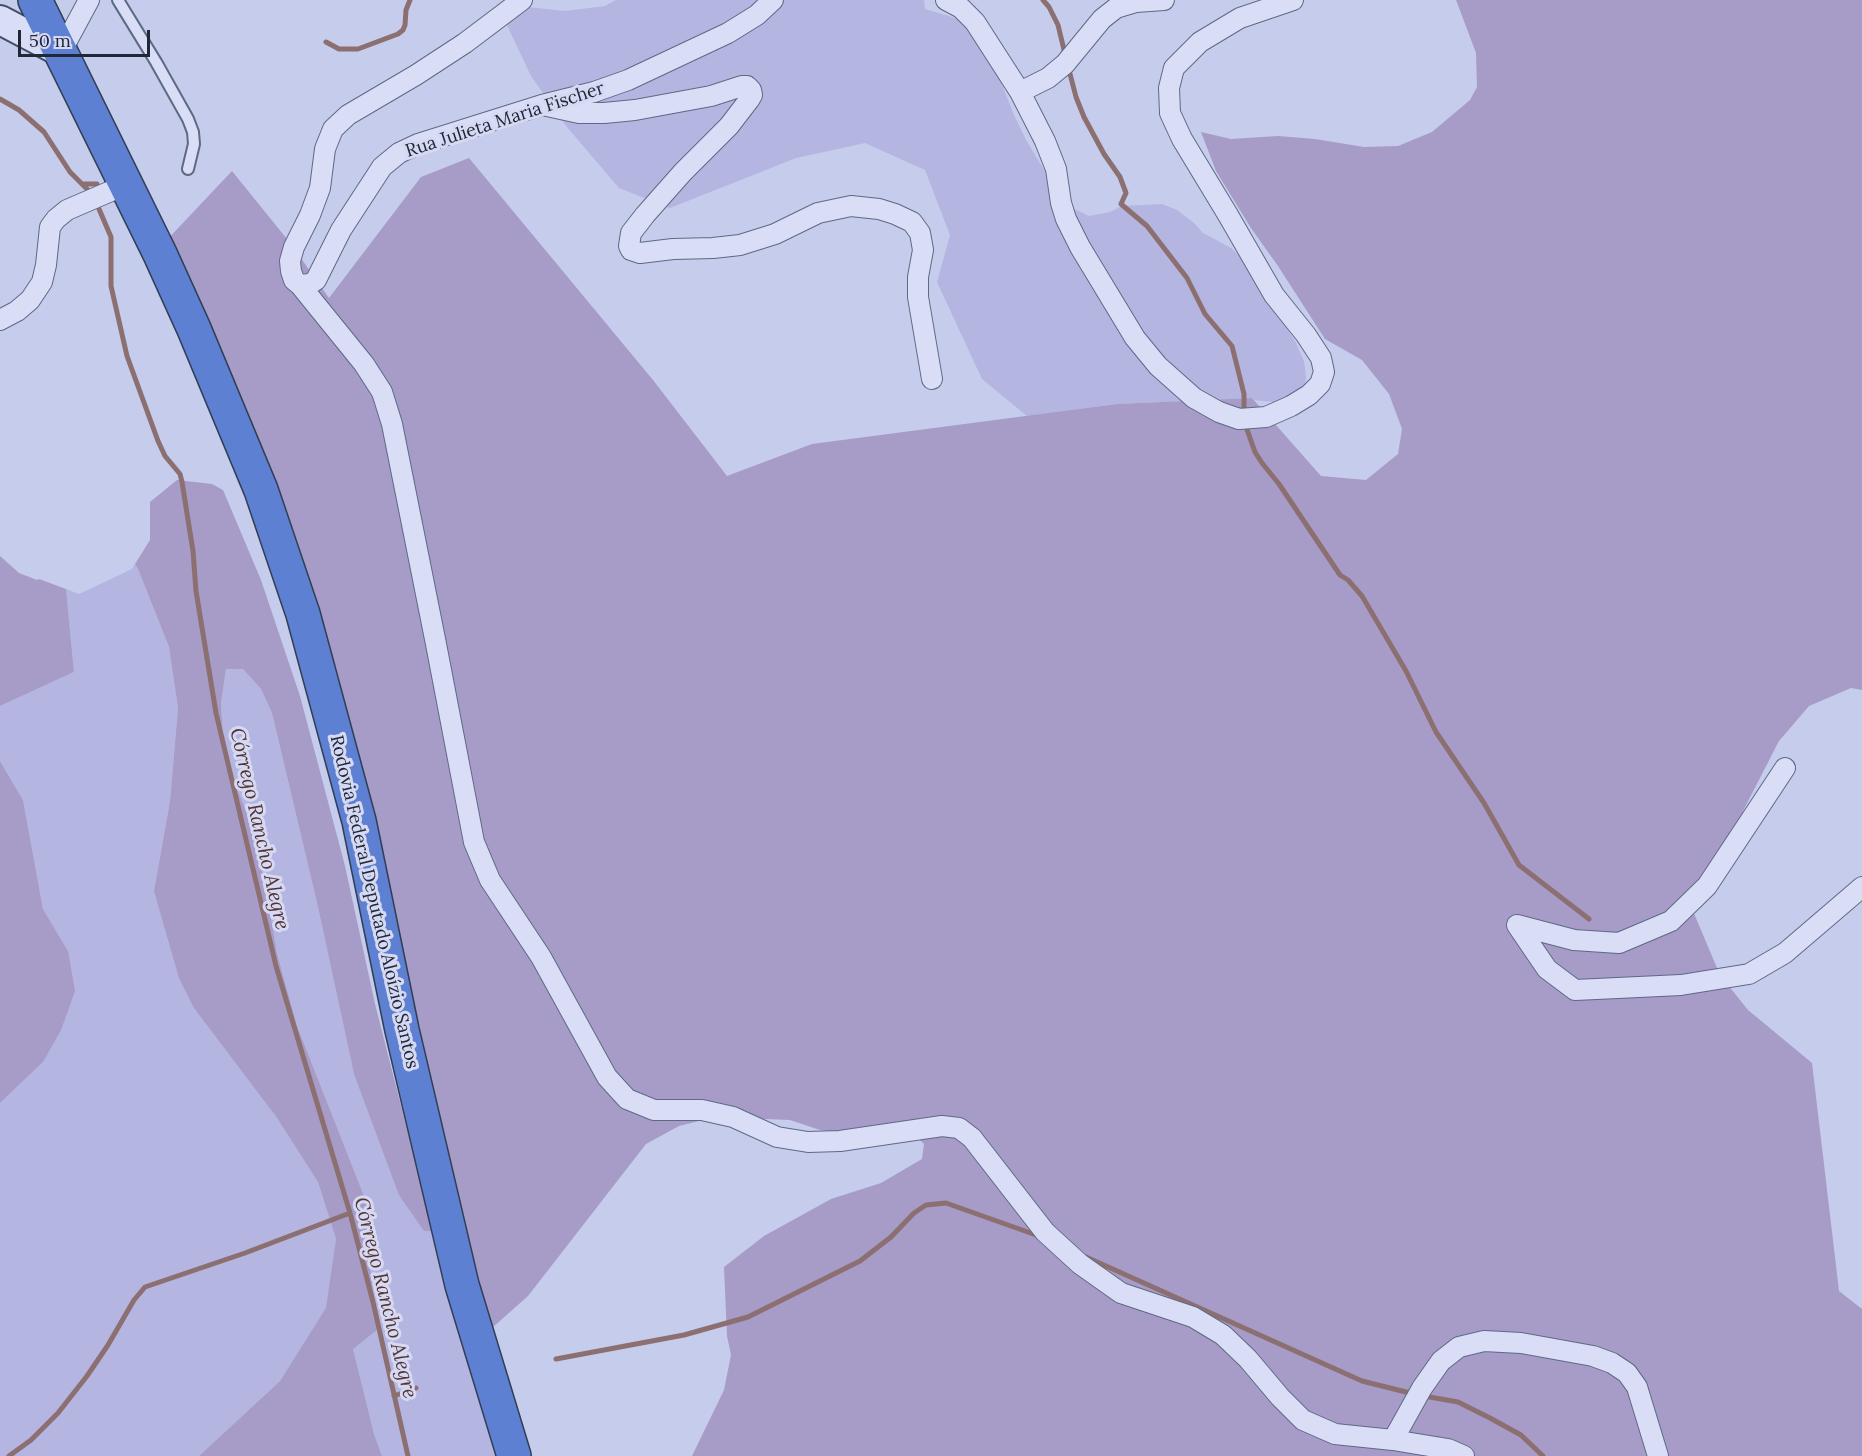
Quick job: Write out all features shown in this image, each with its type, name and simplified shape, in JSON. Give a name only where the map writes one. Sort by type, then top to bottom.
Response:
[{"type":"highway","name":"Rodovia Federal Deputado Aloízio Santos","points":[[35,0],[160,254],[194,329],[261,490],[303,614],[359,821],[402,1030],[462,1285],[514,1456]]},
{"type":"street","points":[[0,20],[60,52],[89,0]]},
{"type":"street","points":[[522,0],[465,43],[348,115],[333,129],[325,149],[320,188],[290,261],[294,280],[364,364],[382,392],[392,424],[474,842],[490,880],[541,957],[607,1077],[627,1099],[654,1110],[702,1110],[733,1117],[777,1137],[808,1142],[840,1142],[942,1126],[959,1128],[972,1138],[1045,1232],[1080,1264],[1121,1293],[1193,1317],[1223,1335],[1303,1420],[1335,1434],[1448,1449],[1464,1456]]},
{"type":"street","name":"Rua Julieta Maria Fischer","points":[[300,285],[310,284],[316,280],[341,230],[381,167],[399,153],[418,144],[628,80],[728,33],[757,15],[773,0]]},
{"type":"street","points":[[946,0],[961,8],[975,22],[1020,92],[1045,141],[1056,169],[1066,219],[1080,247],[1135,338],[1158,366],[1194,398],[1219,412],[1239,419],[1266,417],[1291,406],[1309,395],[1320,384],[1324,372],[1321,358],[1274,295],[1182,139],[1170,113],[1169,88],[1174,68],[1200,42],[1240,18],[1293,0]]},
{"type":"street","points":[[1020,92],[1048,78],[1065,64],[1102,19],[1116,8],[1136,2],[1164,0]]},
{"type":"street","points":[[542,105],[579,113],[625,111],[711,96],[747,86],[752,95],[749,100],[729,126],[683,172],[645,215],[631,233],[629,246],[640,253],[740,245],[775,234],[818,213],[851,206],[879,209],[895,214],[912,222],[920,233],[923,250],[918,277],[918,297],[932,379]]},
{"type":"street","points":[[0,320],[17,311],[30,300],[42,282],[50,227],[56,219],[67,210],[125,185]]},
{"type":"street","points":[[1785,768],[1707,886],[1671,921],[1618,943],[1574,940],[1517,926],[1547,969],[1575,990],[1681,986],[1749,974],[1785,953],[1862,887]]},
{"type":"street","points":[[1393,1440],[1422,1388],[1441,1361],[1460,1347],[1484,1341],[1521,1343],[1593,1356],[1612,1363],[1627,1373],[1637,1387],[1658,1456]]},
{"type":"lane","points":[[118,0],[188,119],[193,132],[194,144],[188,169]]},
{"type":"shaded area","points":[[616,0],[924,0],[925,9],[962,20],[984,40],[1026,140],[1055,188],[1072,208],[1089,216],[1110,212],[1122,206],[1162,204],[1177,210],[1203,233],[1231,248],[1247,263],[1257,283],[1295,341],[1304,361],[1306,377],[1304,391],[1291,400],[1273,402],[1252,398],[1117,404],[1027,416],[982,379],[937,282],[950,235],[925,170],[865,143],[796,158],[670,208],[619,188],[567,127],[531,76],[506,23],[517,6],[565,11],[605,6]]},
{"type":"shaded area","points":[[1456,0],[1862,0],[1862,690],[1851,688],[1809,706],[1779,741],[1744,809],[1724,856],[1690,904],[1720,975],[1748,1010],[1812,1063],[1839,1291],[1862,1309],[1862,1456],[692,1456],[724,1390],[731,1355],[727,1336],[724,1267],[764,1236],[831,1199],[881,1183],[922,1159],[924,1144],[911,1131],[854,1134],[820,1130],[790,1120],[715,1117],[679,1126],[646,1144],[528,1296],[492,1328],[458,1212],[371,841],[165,242],[232,171],[291,244],[329,298],[421,177],[469,158],[653,380],[727,476],[812,444],[1117,404],[1252,398],[1321,476],[1366,480],[1398,454],[1402,429],[1389,394],[1362,360],[1325,339],[1216,171],[1201,132],[1231,139],[1278,136],[1364,147],[1398,146],[1432,132],[1470,100],[1477,87],[1476,53]]},
{"type":"shaded area","points":[[177,480],[212,484],[223,490],[261,580],[300,696],[345,866],[375,1004],[433,1231],[424,1231],[399,1195],[354,1074],[318,907],[272,713],[261,689],[243,669],[226,669],[221,703],[224,756],[256,837],[277,953],[297,1026],[366,1201],[368,1255],[378,1329],[353,1349],[374,1434],[382,1456],[199,1456],[280,1381],[326,1308],[336,1239],[318,1182],[275,1115],[194,1008],[179,978],[154,891],[170,801],[178,708],[169,647],[135,564],[150,540],[150,502]]},
{"type":"shaded area","points":[[0,556],[19,573],[66,589],[74,672],[0,706]]},
{"type":"shaded area","points":[[135,564],[169,647],[178,708],[170,801],[154,891],[275,1115],[318,1182],[336,1239],[327,1308],[280,1381],[199,1456],[0,1456],[0,1103],[43,1062],[68,951],[43,909],[23,800],[0,761],[0,706],[74,672],[66,589],[79,594],[132,569]]},
{"type":"shaded area","points":[[226,669],[243,669],[261,689],[272,713],[318,907],[354,1074],[433,1231],[497,1456],[382,1456],[374,1434],[353,1349],[368,1255],[366,1201],[297,1026],[224,756],[221,703]]},
{"type":"shaded area","points":[[0,761],[23,800],[43,909],[68,951],[75,991],[61,1030],[43,1062],[0,1103]]},
{"type":"waterway","points":[[326,42],[339,49],[358,49],[398,34],[405,25],[406,10],[410,0]]},
{"type":"waterway","points":[[1043,0],[1058,25],[1065,54]]},
{"type":"waterway","points":[[1068,66],[1084,117],[1104,154],[1120,177],[1126,193],[1121,204],[1147,226],[1187,278],[1205,314],[1232,346],[1244,394],[1244,414]]},
{"type":"waterway","name":"Córrego Rancho Alegre","points":[[0,99],[19,110],[44,132],[70,172],[87,189]]},
{"type":"waterway","points":[[82,184],[97,184]]},
{"type":"waterway","name":"Córrego Rancho Alegre","points":[[99,209],[111,237],[111,286],[127,356],[158,441],[165,456],[180,474],[182,482],[193,551],[196,591],[216,713],[276,966],[350,1213],[408,1456]]},
{"type":"waterway","points":[[1245,424],[1255,452],[1262,463],[1279,484],[1340,575],[1348,580],[1362,596],[1406,671],[1436,732],[1484,803],[1519,865],[1589,919]]},
{"type":"waterway","points":[[556,1359],[684,1335],[748,1317],[860,1261],[926,1205],[946,1203],[1039,1236]]},
{"type":"waterway","points":[[9,1456],[31,1440],[58,1413],[87,1376],[134,1300],[145,1287],[245,1253],[350,1213]]},
{"type":"waterway","points":[[1086,1257],[1362,1381],[1414,1394]]},
{"type":"waterway","points":[[394,1396],[416,1388]]},
{"type":"waterway","points":[[1424,1396],[1458,1402],[1490,1418],[1521,1435],[1543,1456]]}]
